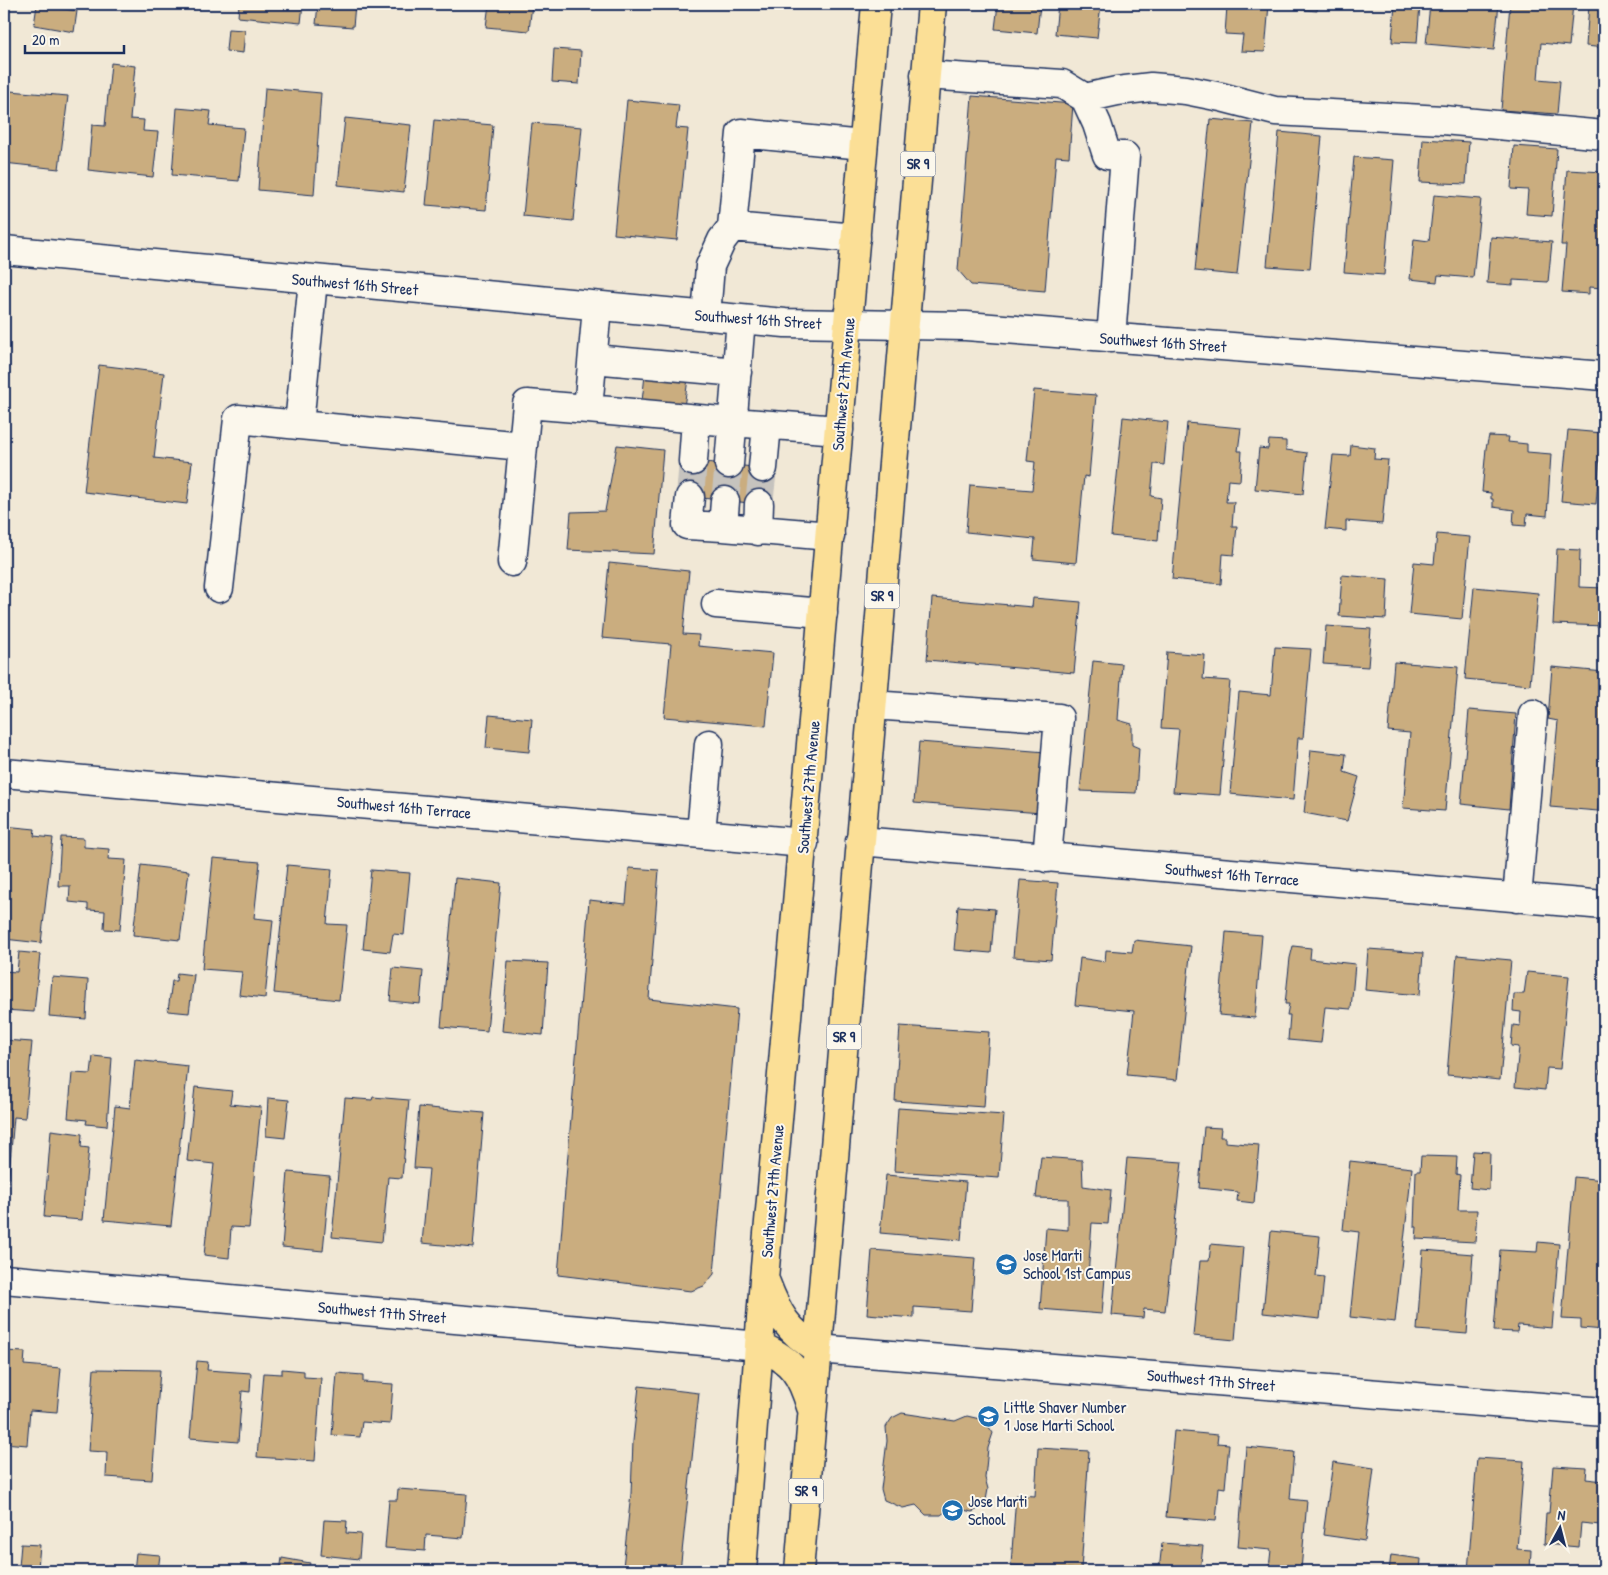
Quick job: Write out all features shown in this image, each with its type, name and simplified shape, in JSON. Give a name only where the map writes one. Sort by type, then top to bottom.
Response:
[{"type":"highway","name":"Southwest 27th Avenue","points":[[742,1571],[764,1279],[804,843],[876,4]]},
{"type":"highway","name":"SR 9","points":[[799,1571],[932,4]]},
{"type":"highway","points":[[764,1279],[776,1308],[786,1324],[801,1339],[818,1349]]},
{"type":"highway","points":[[760,1346],[777,1354],[791,1366],[804,1383],[812,1411]]},
{"type":"street","points":[[925,76],[1062,84],[1085,98],[1097,124],[1107,155],[1125,156],[1111,338]]},
{"type":"street","points":[[1085,98],[1117,91],[1151,87],[1195,92],[1275,111],[1443,120],[1604,135]]},
{"type":"street","points":[[706,316],[710,266],[722,240],[732,226],[741,133],[863,145]]},
{"type":"street","points":[[732,226],[856,238]]},
{"type":"street","name":"Southwest 16th Street","points":[[4,250],[741,320],[785,323],[966,326],[1604,376]]},
{"type":"street","points":[[299,425],[313,280]]},
{"type":"street","points":[[588,409],[597,307]]},
{"type":"street","points":[[729,464],[741,320]]},
{"type":"street","points":[[593,359],[737,372]]},
{"type":"street","points":[[512,562],[527,404],[839,430]]},
{"type":"street","points":[[219,588],[238,419],[523,446]]},
{"type":"street","points":[[693,461],[696,419]]},
{"type":"street","points":[[763,468],[767,425]]},
{"type":"street","points":[[690,497],[687,525],[724,514],[759,517],[830,536]]},
{"type":"street","points":[[716,604],[823,613]]},
{"type":"street","points":[[872,704],[1059,718],[1047,858]]},
{"type":"street","points":[[1517,898],[1533,714]]},
{"type":"street","points":[[701,833],[709,744]]},
{"type":"street","name":"Southwest 16th Terrace","points":[[4,773],[804,843]]},
{"type":"street","name":"Southwest 16th Terrace","points":[[860,841],[1604,905]]},
{"type":"street","name":"Southwest 17th Street","points":[[4,1279],[760,1346]]},
{"type":"street","name":"Southwest 17th Street","points":[[818,1349],[1604,1412]]},
{"type":"building","points":[[239,4],[303,4],[301,23],[238,17]]},
{"type":"building","points":[[318,4],[355,4],[353,27],[316,24]]},
{"type":"building","points":[[489,4],[532,4],[529,31],[486,27]]},
{"type":"building","points":[[998,4],[1040,4],[1037,33],[995,29]]},
{"type":"building","points":[[1058,4],[1101,4],[1097,38],[1055,34]]},
{"type":"building","points":[[1214,4],[1269,4],[1265,52],[1241,51],[1243,35],[1225,34],[1227,6]]},
{"type":"building","points":[[1296,4],[1318,4],[1317,11],[1295,9]]},
{"type":"building","points":[[1395,4],[1420,4],[1417,43],[1392,42]]},
{"type":"building","points":[[1430,4],[1499,4],[1494,50],[1426,44]]},
{"type":"building","points":[[1510,4],[1573,4],[1569,46],[1541,43],[1538,79],[1560,81],[1557,114],[1501,110]]},
{"type":"building","points":[[1589,4],[1604,4],[1604,48],[1586,46]]},
{"type":"building","points":[[37,5],[77,11],[74,32],[34,25]]},
{"type":"building","points":[[228,29],[245,30],[243,53],[226,51]]},
{"type":"building","points":[[554,49],[581,51],[579,84],[552,82]]},
{"type":"building","points":[[111,63],[135,66],[130,119],[144,120],[143,131],[158,132],[153,177],[88,170],[92,125],[105,126]]},
{"type":"building","points":[[265,88],[321,93],[314,195],[258,190]]},
{"type":"building","points":[[10,91],[68,96],[59,169],[4,163]]},
{"type":"building","points":[[972,96],[1073,104],[1069,157],[1056,156],[1045,291],[971,285],[958,270]]},
{"type":"building","points":[[627,100],[679,105],[676,128],[688,129],[677,240],[614,234]]},
{"type":"building","points":[[177,108],[211,111],[209,125],[244,128],[239,181],[172,175]]},
{"type":"building","points":[[345,118],[411,125],[404,192],[338,185]]},
{"type":"building","points":[[1210,119],[1253,123],[1237,275],[1195,271]]},
{"type":"building","points":[[434,120],[493,125],[486,210],[426,205]]},
{"type":"building","points":[[532,123],[582,127],[573,221],[523,216]]},
{"type":"building","points":[[1279,132],[1322,136],[1310,269],[1267,266]]},
{"type":"building","points":[[1423,139],[1469,142],[1466,184],[1420,182]]},
{"type":"building","points":[[1514,146],[1557,149],[1552,216],[1526,214],[1528,190],[1511,189]]},
{"type":"building","points":[[1354,157],[1394,160],[1384,275],[1344,272]]},
{"type":"building","points":[[1567,170],[1604,172],[1604,288],[1589,287],[1589,294],[1562,292],[1566,245],[1561,245]]},
{"type":"building","points":[[1434,195],[1481,199],[1473,278],[1438,275],[1437,282],[1410,279],[1414,239],[1429,241]]},
{"type":"building","points":[[1491,237],[1552,242],[1548,282],[1513,280],[1513,285],[1487,283]]},
{"type":"building","points":[[4,319],[7,319],[4,350]]},
{"type":"building","points":[[99,365],[164,373],[154,458],[192,462],[187,504],[84,492]]},
{"type":"building","points":[[646,367],[689,372],[684,407],[642,401]]},
{"type":"building","points":[[1034,390],[1096,395],[1089,477],[1084,476],[1076,563],[1033,559],[1035,539],[966,532],[970,485],[1032,490],[1035,462],[1027,461]]},
{"type":"building","points":[[1123,417],[1168,422],[1164,465],[1154,464],[1151,496],[1161,498],[1158,541],[1111,536]]},
{"type":"building","points":[[1187,423],[1241,428],[1238,451],[1242,451],[1240,481],[1228,480],[1226,502],[1234,502],[1232,526],[1237,526],[1234,555],[1223,554],[1221,584],[1172,579]]},
{"type":"building","points":[[1568,430],[1602,433],[1596,504],[1561,501]]},
{"type":"building","points":[[1489,436],[1509,437],[1508,442],[1527,444],[1527,452],[1551,454],[1547,516],[1527,514],[1526,526],[1513,525],[1514,510],[1493,507],[1491,493],[1482,492]]},
{"type":"building","points":[[1269,440],[1286,441],[1286,450],[1307,453],[1303,494],[1255,489],[1259,448],[1268,449]]},
{"type":"building","points":[[617,445],[663,450],[654,554],[568,550],[571,512],[605,511]]},
{"type":"building","points":[[1351,445],[1375,448],[1374,459],[1388,460],[1382,524],[1346,521],[1346,531],[1325,529],[1333,455],[1350,456]]},
{"type":"building","points":[[685,460],[773,469],[769,505],[682,496]]},
{"type":"building","points":[[1437,534],[1470,537],[1462,619],[1409,614],[1414,562],[1434,564]]},
{"type":"building","points":[[1557,549],[1580,550],[1579,587],[1604,588],[1604,626],[1553,624]]},
{"type":"building","points":[[609,563],[689,571],[683,634],[699,635],[698,646],[773,653],[766,726],[664,717],[671,644],[602,638]]},
{"type":"building","points":[[1342,575],[1388,579],[1386,619],[1339,616]]},
{"type":"building","points":[[1474,587],[1538,593],[1530,685],[1465,679]]},
{"type":"building","points":[[932,598],[1032,607],[1033,598],[1081,602],[1074,673],[927,660]]},
{"type":"building","points":[[1326,626],[1371,629],[1368,667],[1323,664]]},
{"type":"building","points":[[1275,647],[1311,649],[1303,738],[1298,738],[1293,800],[1230,794],[1239,692],[1271,695]]},
{"type":"building","points":[[1167,652],[1205,655],[1203,679],[1230,681],[1220,795],[1173,792],[1179,729],[1161,728]]},
{"type":"building","points":[[1093,661],[1122,664],[1118,720],[1132,724],[1132,745],[1139,748],[1136,793],[1080,791]]},
{"type":"building","points":[[1394,662],[1458,667],[1445,811],[1403,808],[1410,733],[1388,731]]},
{"type":"building","points":[[1552,667],[1604,672],[1604,746],[1598,811],[1550,807],[1558,721],[1548,719]]},
{"type":"building","points":[[1469,710],[1516,714],[1509,809],[1461,804]]},
{"type":"building","points":[[489,715],[532,719],[529,752],[486,748]]},
{"type":"building","points":[[919,742],[1046,752],[1041,813],[914,803]]},
{"type":"building","points":[[1311,750],[1346,754],[1344,772],[1359,777],[1347,821],[1304,813]]},
{"type":"building","points":[[4,826],[35,829],[34,836],[53,838],[41,943],[4,939]]},
{"type":"building","points":[[61,837],[84,838],[84,847],[109,849],[108,859],[126,860],[120,930],[104,929],[105,911],[88,910],[88,904],[69,902],[70,886],[58,886]]},
{"type":"building","points":[[213,858],[260,862],[254,918],[273,920],[265,998],[239,995],[242,972],[202,969]]},
{"type":"building","points":[[141,865],[189,871],[180,940],[133,935]]},
{"type":"building","points":[[287,865],[332,869],[327,924],[347,925],[339,1000],[274,993]]},
{"type":"building","points":[[629,868],[659,870],[649,999],[737,1009],[714,1274],[704,1286],[691,1291],[558,1275],[589,900],[626,904]]},
{"type":"building","points":[[371,870],[410,873],[404,935],[393,934],[390,952],[363,949]]},
{"type":"building","points":[[455,878],[501,883],[487,1031],[441,1027]]},
{"type":"building","points":[[1020,880],[1058,883],[1051,960],[1013,957]]},
{"type":"building","points":[[958,906],[995,909],[991,953],[954,950]]},
{"type":"building","points":[[1226,932],[1262,935],[1255,1018],[1219,1015]]},
{"type":"building","points":[[1134,940],[1191,946],[1177,1080],[1127,1075],[1134,1011],[1075,1005],[1080,958],[1105,962],[1106,950],[1132,952]]},
{"type":"building","points":[[1293,946],[1311,948],[1310,959],[1355,964],[1351,1009],[1325,1007],[1321,1043],[1288,1040],[1290,1015],[1287,1015],[1289,1004],[1285,1004]]},
{"type":"building","points":[[1368,949],[1423,953],[1420,995],[1365,990]]},
{"type":"building","points":[[19,952],[40,954],[34,1012],[4,1010],[4,971],[17,972]]},
{"type":"building","points":[[1457,955],[1511,960],[1500,1080],[1447,1075]]},
{"type":"building","points":[[508,961],[548,963],[543,1035],[502,1031]]},
{"type":"building","points":[[393,968],[423,971],[420,1004],[390,1001]]},
{"type":"building","points":[[1527,972],[1569,976],[1560,1069],[1547,1068],[1545,1090],[1515,1087],[1519,1047],[1511,1046],[1513,1025],[1520,1026],[1521,1012],[1513,1011],[1514,994],[1524,994]]},
{"type":"building","points":[[177,973],[194,975],[189,1013],[168,1011],[172,981],[176,981]]},
{"type":"building","points":[[52,977],[88,980],[86,1019],[49,1016]]},
{"type":"building","points":[[1604,1024],[1604,1074],[1600,1074]]},
{"type":"building","points":[[900,1026],[989,1032],[984,1107],[895,1101]]},
{"type":"building","points":[[4,1040],[32,1042],[25,1118],[14,1117],[6,1208],[4,1208]]},
{"type":"building","points":[[93,1056],[112,1058],[107,1126],[86,1124],[87,1120],[68,1118],[72,1073],[91,1074]]},
{"type":"building","points":[[135,1060],[188,1066],[171,1226],[104,1220],[115,1106],[130,1108]]},
{"type":"building","points":[[195,1087],[232,1091],[230,1104],[261,1107],[249,1228],[231,1227],[229,1258],[204,1255],[214,1164],[187,1161]]},
{"type":"building","points":[[373,1097],[409,1100],[402,1178],[388,1177],[382,1242],[332,1237],[345,1098],[372,1100]]},
{"type":"building","points":[[268,1098],[289,1100],[285,1138],[266,1136]]},
{"type":"building","points":[[419,1107],[484,1113],[473,1248],[422,1243],[429,1169],[414,1168]]},
{"type":"building","points":[[898,1108],[1004,1115],[999,1178],[894,1171]]},
{"type":"building","points":[[1204,1127],[1221,1128],[1220,1137],[1225,1137],[1225,1142],[1259,1145],[1254,1203],[1237,1201],[1238,1192],[1199,1188]]},
{"type":"building","points":[[51,1130],[82,1134],[81,1147],[89,1148],[82,1220],[44,1217]]},
{"type":"building","points":[[1473,1151],[1490,1152],[1489,1190],[1470,1188]]},
{"type":"building","points":[[1421,1156],[1457,1157],[1456,1174],[1460,1175],[1458,1210],[1477,1210],[1475,1242],[1416,1239],[1417,1227],[1414,1227],[1416,1171],[1420,1171]]},
{"type":"building","points":[[1041,1157],[1082,1160],[1083,1186],[1111,1190],[1108,1224],[1092,1223],[1088,1276],[1105,1277],[1102,1314],[1040,1309],[1046,1228],[1068,1230],[1068,1199],[1036,1198]]},
{"type":"building","points":[[1127,1158],[1182,1162],[1165,1311],[1144,1309],[1143,1318],[1112,1315]]},
{"type":"building","points":[[1350,1161],[1412,1168],[1395,1322],[1350,1317],[1359,1232],[1343,1230]]},
{"type":"building","points":[[288,1172],[330,1176],[323,1251],[282,1247]]},
{"type":"building","points":[[886,1175],[966,1182],[961,1240],[880,1233]]},
{"type":"building","points":[[1574,1177],[1604,1180],[1604,1330],[1581,1328],[1581,1320],[1562,1319]]},
{"type":"building","points":[[1271,1231],[1320,1236],[1316,1276],[1324,1277],[1320,1319],[1263,1313]]},
{"type":"building","points":[[1538,1242],[1559,1244],[1552,1328],[1518,1325],[1517,1332],[1494,1331],[1500,1250],[1537,1252]]},
{"type":"building","points":[[1211,1244],[1243,1247],[1235,1340],[1193,1336],[1200,1261],[1209,1261]]},
{"type":"building","points":[[872,1250],[975,1258],[971,1311],[914,1307],[914,1318],[867,1314]]},
{"type":"building","points":[[1423,1250],[1473,1254],[1467,1334],[1417,1330]]},
{"type":"building","points":[[4,1351],[25,1352],[24,1365],[61,1368],[57,1412],[30,1410],[27,1445],[4,1443]]},
{"type":"building","points":[[197,1361],[208,1362],[207,1370],[251,1373],[250,1392],[242,1391],[238,1442],[190,1438]]},
{"type":"building","points":[[94,1369],[160,1370],[152,1480],[106,1477],[107,1452],[88,1451]]},
{"type":"building","points":[[282,1369],[304,1371],[304,1377],[321,1378],[315,1461],[257,1457],[264,1373],[282,1374]]},
{"type":"building","points":[[337,1373],[363,1375],[363,1382],[393,1384],[390,1424],[362,1422],[360,1437],[332,1435]]},
{"type":"building","points":[[639,1386],[699,1393],[680,1571],[651,1571],[623,1567],[631,1494],[633,1441]]},
{"type":"building","points":[[902,1413],[955,1421],[967,1416],[984,1420],[993,1433],[988,1448],[985,1478],[988,1489],[985,1506],[972,1512],[951,1507],[941,1515],[926,1515],[916,1505],[903,1508],[884,1500],[881,1489],[887,1441],[886,1427],[892,1418]]},
{"type":"building","points":[[1174,1431],[1218,1435],[1217,1443],[1229,1444],[1225,1488],[1219,1487],[1216,1521],[1166,1517]]},
{"type":"building","points":[[1246,1447],[1294,1452],[1290,1499],[1307,1501],[1301,1570],[1269,1568],[1271,1550],[1238,1547]]},
{"type":"building","points":[[1038,1448],[1089,1451],[1081,1570],[1011,1565],[1016,1495],[1035,1496]]},
{"type":"building","points":[[1477,1458],[1524,1461],[1517,1549],[1531,1550],[1530,1571],[1468,1571]]},
{"type":"building","points":[[1333,1462],[1374,1468],[1365,1541],[1323,1535]]},
{"type":"building","points":[[1553,1466],[1587,1468],[1586,1479],[1604,1481],[1600,1525],[1581,1523],[1579,1547],[1544,1544],[1546,1513],[1549,1513]]},
{"type":"building","points":[[398,1489],[467,1494],[463,1538],[426,1535],[425,1551],[385,1548],[389,1500],[397,1500]]},
{"type":"building","points":[[324,1520],[347,1521],[346,1533],[361,1534],[359,1559],[321,1555]]},
{"type":"building","points":[[1162,1543],[1203,1546],[1200,1571],[1159,1571]]},
{"type":"building","points":[[21,1544],[40,1545],[38,1568],[19,1567]]},
{"type":"building","points":[[136,1553],[160,1555],[158,1571],[134,1571]]},
{"type":"building","points":[[1391,1555],[1421,1559],[1420,1571],[1389,1571]]},
{"type":"building","points":[[282,1558],[310,1563],[308,1571],[280,1571]]},
{"type":"tunnel","points":[[690,497],[693,461]]},
{"type":"tunnel","points":[[725,501],[729,464]]},
{"type":"tunnel","points":[[759,504],[763,468]]},
{"type":"place","name":"Jose Marti School 1st Campus","points":[[1007,1264]]},
{"type":"place","name":"Little Shaver Number 1 Jose Marti School","points":[[988,1416]]},
{"type":"place","name":"Jose Marti School","points":[[952,1510]]}]
